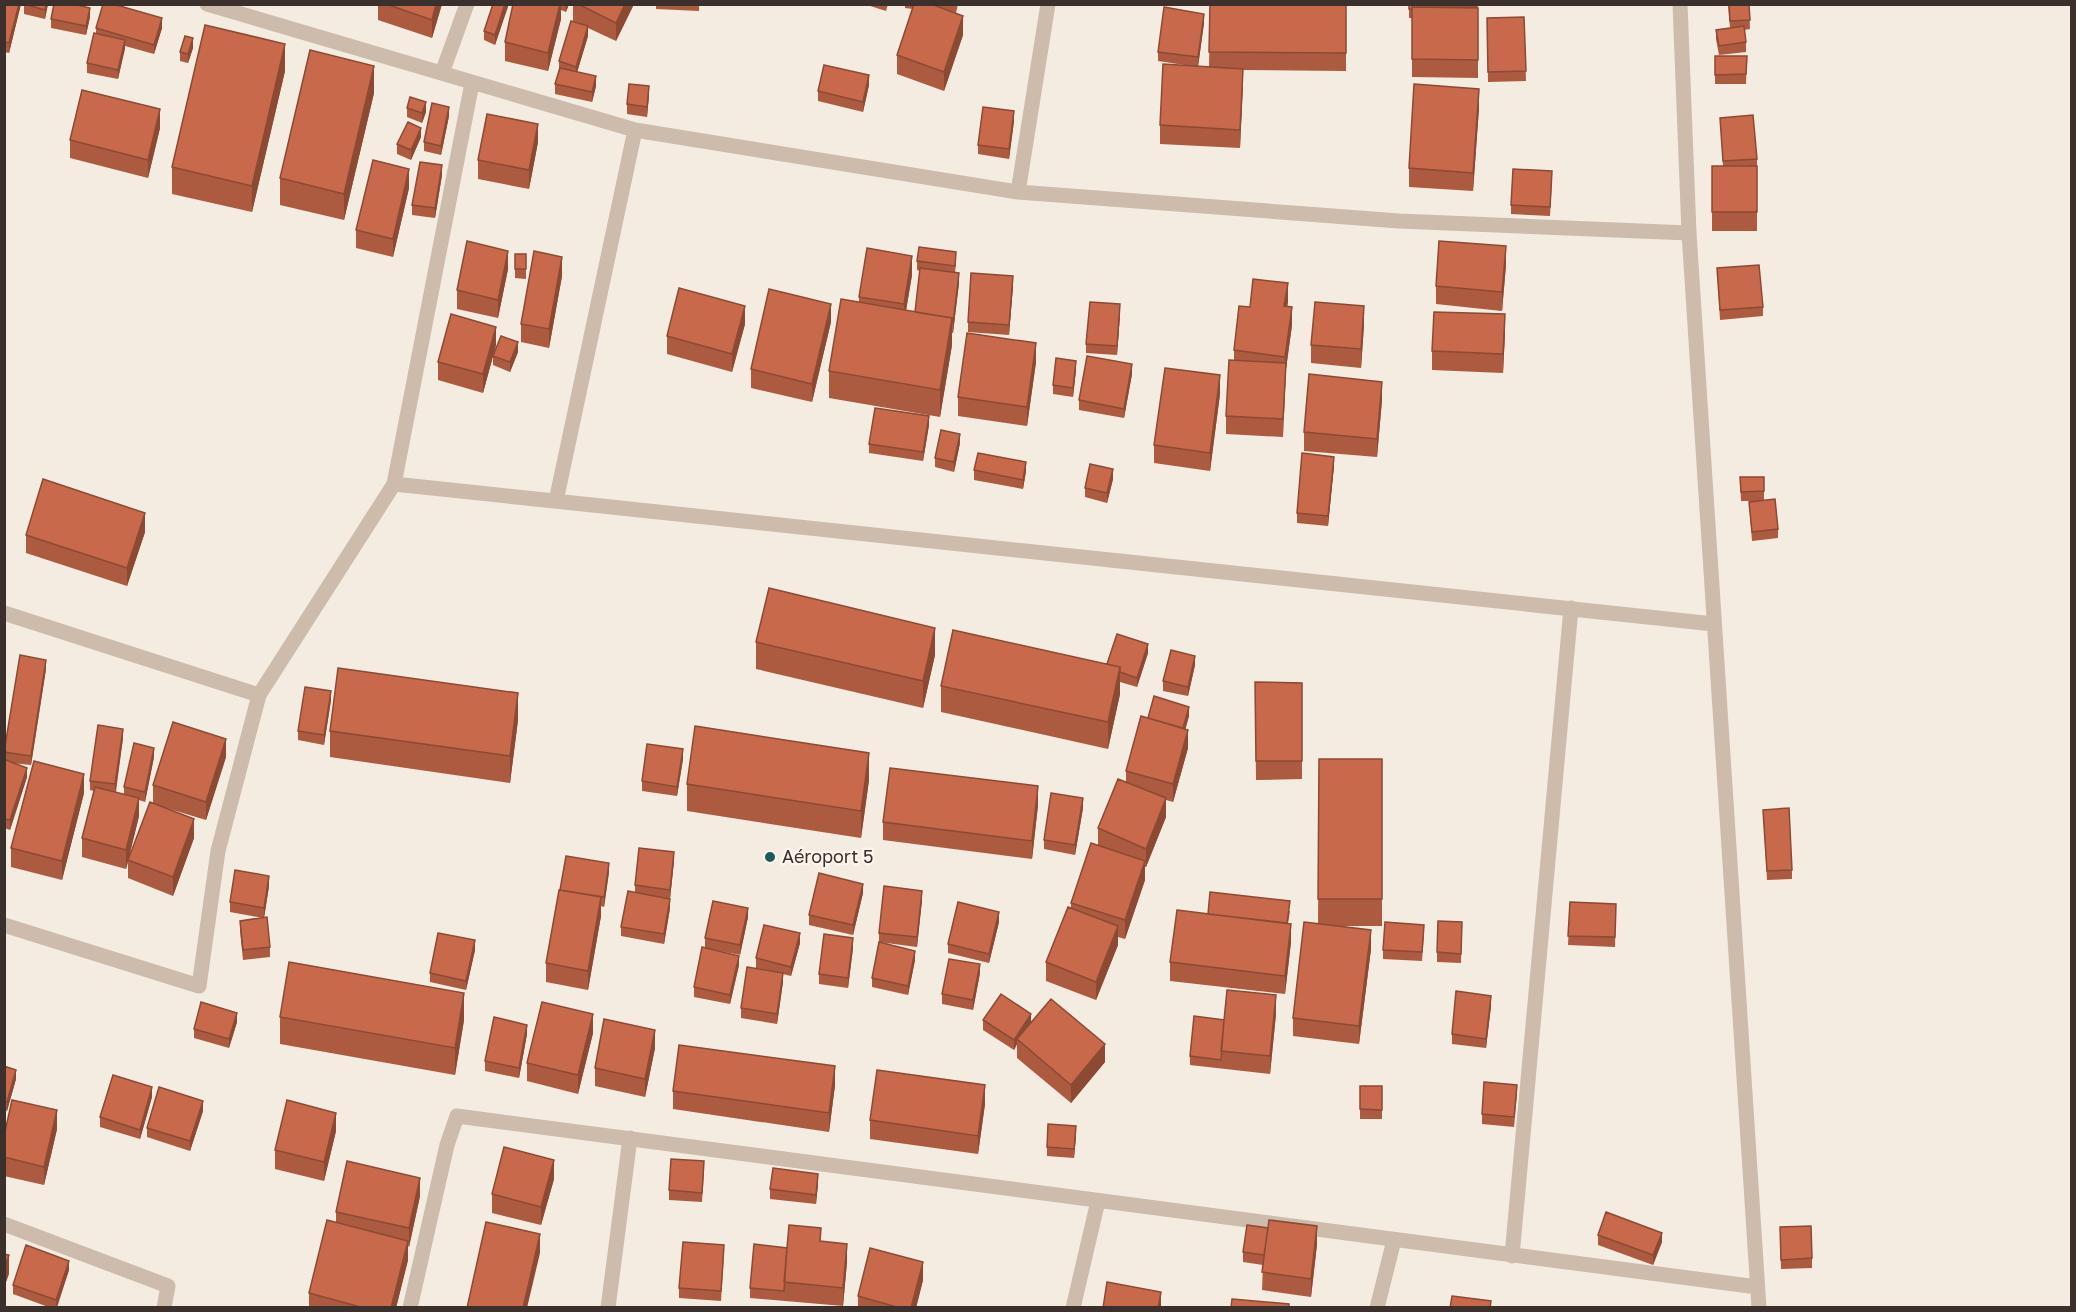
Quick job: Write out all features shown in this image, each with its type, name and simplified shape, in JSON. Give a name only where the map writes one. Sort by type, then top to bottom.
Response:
[{"type":"street","points":[[207,4],[636,130],[1018,192],[1399,221],[1689,233]]},
{"type":"street","points":[[442,73],[467,4]]},
{"type":"street","points":[[1018,192],[1048,4]]},
{"type":"street","points":[[1680,4],[1689,233],[1759,1308]]},
{"type":"street","points":[[4,925],[200,986],[218,850],[259,695],[394,484],[472,83]]},
{"type":"street","points":[[556,501],[636,130]]},
{"type":"street","points":[[394,484],[1714,624]]},
{"type":"street","points":[[1512,1256],[1571,608]]},
{"type":"street","points":[[4,613],[259,695]]},
{"type":"street","points":[[410,1308],[447,1145],[457,1116],[1757,1287]]},
{"type":"street","points":[[608,1308],[630,1138]]},
{"type":"street","points":[[1072,1308],[1098,1201]]},
{"type":"street","points":[[4,1224],[168,1287],[164,1308]]},
{"type":"street","points":[[1377,1308],[1394,1240]]},
{"type":"building","points":[[4,4],[19,4],[9,43],[4,42]]},
{"type":"building","points":[[24,4],[46,4],[45,10]]},
{"type":"building","points":[[54,4],[73,4],[90,8],[86,26],[51,19]]},
{"type":"building","points":[[103,4],[113,4],[162,18],[154,45],[96,28]]},
{"type":"building","points":[[386,4],[436,4],[432,20]]},
{"type":"building","points":[[493,4],[505,4],[495,35],[484,31]]},
{"type":"building","points":[[513,4],[560,4],[548,53],[505,42]]},
{"type":"building","points":[[578,4],[625,4],[616,23]]},
{"type":"building","points":[[914,4],[931,4],[963,16],[944,72],[897,55]]},
{"type":"building","points":[[1210,4],[1346,4],[1346,53],[1209,52]]},
{"type":"building","points":[[1409,4],[1477,4],[1477,7],[1412,7],[1409,9]]},
{"type":"building","points":[[1729,4],[1749,4],[1750,20],[1730,21]]},
{"type":"building","points":[[1164,7],[1204,14],[1198,57],[1158,52]]},
{"type":"building","points":[[1412,7],[1478,8],[1478,60],[1412,59]]},
{"type":"building","points":[[1524,17],[1526,71],[1488,72],[1487,18]]},
{"type":"building","points":[[571,21],[588,26],[576,67],[559,61]]},
{"type":"building","points":[[205,25],[285,44],[252,186],[172,167]]},
{"type":"building","points":[[1744,26],[1746,42],[1719,46],[1716,30]]},
{"type":"building","points":[[94,33],[125,40],[118,70],[87,63]]},
{"type":"building","points":[[185,36],[193,38],[188,54],[180,52]]},
{"type":"building","points":[[310,50],[374,66],[344,194],[280,178]]},
{"type":"building","points":[[1715,56],[1747,56],[1746,74],[1715,75]]},
{"type":"building","points":[[1163,64],[1243,69],[1240,130],[1160,125]]},
{"type":"building","points":[[824,65],[869,75],[863,102],[818,91]]},
{"type":"building","points":[[560,68],[596,76],[592,92],[555,84]]},
{"type":"building","points":[[629,84],[649,86],[647,107],[627,104]]},
{"type":"building","points":[[1414,84],[1479,89],[1473,173],[1409,168]]},
{"type":"building","points":[[82,90],[160,109],[148,160],[70,140]]},
{"type":"building","points":[[410,97],[426,102],[422,113],[407,108]]},
{"type":"building","points":[[432,103],[449,107],[441,146],[424,142]]},
{"type":"building","points":[[983,107],[1014,111],[1009,149],[978,145]]},
{"type":"building","points":[[487,114],[538,124],[529,170],[478,160]]},
{"type":"building","points":[[1753,115],[1757,159],[1723,161],[1720,118]]},
{"type":"building","points":[[408,122],[421,128],[411,150],[397,144]]},
{"type":"building","points":[[373,160],[409,169],[393,239],[356,230]]},
{"type":"building","points":[[420,162],[442,165],[435,208],[412,205]]},
{"type":"building","points":[[1712,166],[1757,166],[1757,212],[1712,212]]},
{"type":"building","points":[[1513,169],[1552,171],[1550,207],[1511,205]]},
{"type":"building","points":[[467,241],[508,251],[498,300],[457,290]]},
{"type":"building","points":[[1439,241],[1506,246],[1502,292],[1436,286]]},
{"type":"building","points":[[919,247],[956,252],[955,266],[917,261]]},
{"type":"building","points":[[867,248],[912,256],[904,304],[859,297]]},
{"type":"building","points":[[534,251],[562,257],[549,329],[521,324]]},
{"type":"building","points":[[515,254],[526,254],[526,269],[515,269]]},
{"type":"building","points":[[1759,265],[1763,307],[1720,310],[1717,268]]},
{"type":"building","points":[[920,268],[959,273],[953,323],[952,318],[915,312]]},
{"type":"building","points":[[971,273],[1013,276],[1009,325],[968,322]]},
{"type":"building","points":[[1253,279],[1288,283],[1284,306],[1292,307],[1285,357],[1234,350],[1239,306],[1250,307]]},
{"type":"building","points":[[679,288],[745,306],[732,354],[667,336]]},
{"type":"building","points":[[769,289],[831,304],[812,384],[751,369]]},
{"type":"building","points":[[841,299],[952,318],[940,390],[829,371]]},
{"type":"building","points":[[1090,302],[1120,304],[1117,346],[1086,344]]},
{"type":"building","points":[[1315,302],[1364,306],[1361,349],[1311,345]]},
{"type":"building","points":[[1434,312],[1505,314],[1503,354],[1432,351]]},
{"type":"building","points":[[451,314],[496,327],[483,374],[438,362]]},
{"type":"building","points":[[967,333],[1036,343],[1027,407],[958,397]]},
{"type":"building","points":[[501,336],[518,342],[510,362],[493,356]]},
{"type":"building","points":[[1087,356],[1132,364],[1124,409],[1079,400]]},
{"type":"building","points":[[1056,358],[1076,361],[1073,388],[1053,385]]},
{"type":"building","points":[[1229,360],[1286,363],[1283,419],[1226,416]]},
{"type":"building","points":[[1165,368],[1220,375],[1210,453],[1154,445]]},
{"type":"building","points":[[1309,374],[1382,382],[1377,439],[1304,432]]},
{"type":"building","points":[[875,408],[929,416],[923,452],[869,444]]},
{"type":"building","points":[[941,430],[960,434],[954,462],[935,458]]},
{"type":"building","points":[[978,453],[1026,462],[1023,480],[974,470]]},
{"type":"building","points":[[1302,453],[1334,457],[1328,516],[1297,513]]},
{"type":"building","points":[[1090,464],[1113,469],[1107,493],[1085,488]]},
{"type":"building","points":[[1740,477],[1764,477],[1764,491],[1741,492]]},
{"type":"building","points":[[43,479],[145,513],[127,568],[26,535]]},
{"type":"building","points":[[1775,499],[1778,529],[1752,532],[1749,502]]},
{"type":"building","points":[[769,588],[935,628],[923,681],[756,642]]},
{"type":"building","points":[[953,630],[1120,667],[1108,722],[941,686]]},
{"type":"building","points":[[1117,634],[1148,644],[1137,678],[1120,672],[1120,667],[1107,664]]},
{"type":"building","points":[[1171,650],[1195,656],[1188,687],[1163,681]]},
{"type":"building","points":[[20,655],[46,660],[31,756],[4,752]]},
{"type":"building","points":[[338,668],[518,693],[510,756],[330,731]]},
{"type":"building","points":[[1255,682],[1302,683],[1302,761],[1256,761]]},
{"type":"building","points":[[305,687],[331,691],[324,735],[298,731]]},
{"type":"building","points":[[1154,696],[1189,707],[1183,728],[1148,718]]},
{"type":"building","points":[[1141,716],[1188,730],[1173,784],[1126,771]]},
{"type":"building","points":[[173,722],[226,739],[206,802],[153,785]]},
{"type":"building","points":[[98,725],[123,729],[115,784],[90,781]]},
{"type":"building","points":[[695,726],[869,753],[861,811],[687,784]]},
{"type":"building","points":[[134,743],[154,748],[145,792],[124,787]]},
{"type":"building","points":[[647,744],[683,749],[677,787],[642,781]]},
{"type":"building","points":[[1319,759],[1382,759],[1382,899],[1318,899]]},
{"type":"building","points":[[6,760],[27,768],[10,820],[4,819],[4,763]]},
{"type":"building","points":[[34,761],[84,774],[62,861],[11,848]]},
{"type":"building","points":[[890,768],[1038,786],[1032,841],[883,822]]},
{"type":"building","points":[[1118,779],[1166,798],[1146,849],[1098,828]]},
{"type":"building","points":[[95,787],[139,798],[126,850],[82,838]]},
{"type":"building","points":[[1051,793],[1083,798],[1075,845],[1044,840]]},
{"type":"building","points":[[150,802],[194,819],[173,877],[128,860]]},
{"type":"building","points":[[1789,808],[1792,870],[1767,871],[1763,810]]},
{"type":"building","points":[[1091,843],[1145,861],[1125,920],[1071,903]]},
{"type":"building","points":[[639,848],[674,852],[670,890],[635,885]]},
{"type":"building","points":[[566,856],[609,863],[604,897],[560,890]]},
{"type":"building","points":[[235,870],[269,876],[264,908],[230,902]]},
{"type":"building","points":[[819,873],[863,884],[853,925],[809,915]]},
{"type":"building","points":[[884,886],[922,891],[917,937],[879,933]]},
{"type":"building","points":[[559,890],[601,897],[588,971],[546,963]]},
{"type":"building","points":[[628,891],[670,899],[664,934],[621,927]]},
{"type":"building","points":[[1210,892],[1290,901],[1287,923],[1208,914]]},
{"type":"building","points":[[713,901],[748,908],[740,945],[705,938]]},
{"type":"building","points":[[958,902],[999,912],[989,954],[948,944]]},
{"type":"building","points":[[1570,902],[1616,904],[1615,937],[1568,936]]},
{"type":"building","points":[[1068,907],[1118,926],[1096,982],[1046,962]]},
{"type":"building","points":[[1177,910],[1291,924],[1285,976],[1170,962]]},
{"type":"building","points":[[267,917],[270,947],[243,950],[240,921]]},
{"type":"building","points":[[1438,921],[1462,922],[1461,954],[1437,952]]},
{"type":"building","points":[[1304,922],[1371,930],[1359,1026],[1293,1018]]},
{"type":"building","points":[[1385,922],[1424,925],[1422,952],[1383,950]]},
{"type":"building","points":[[764,925],[800,933],[791,967],[756,958]]},
{"type":"building","points":[[438,933],[475,940],[466,981],[430,973]]},
{"type":"building","points":[[824,934],[853,938],[848,978],[819,974]]},
{"type":"building","points":[[879,942],[915,951],[908,986],[872,978]]},
{"type":"building","points":[[702,947],[739,956],[730,995],[694,987]]},
{"type":"building","points":[[949,959],[980,964],[973,1000],[942,994]]},
{"type":"building","points":[[289,962],[464,993],[455,1048],[280,1017]]},
{"type":"building","points":[[747,967],[783,973],[777,1014],[741,1008]]},
{"type":"building","points":[[1227,990],[1276,995],[1270,1056],[1221,1051]]},
{"type":"building","points":[[1456,991],[1491,996],[1486,1039],[1452,1034]]},
{"type":"building","points":[[1001,994],[1031,1014],[1014,1040],[983,1020]]},
{"type":"building","points":[[1051,999],[1105,1044],[1071,1085],[1017,1039]]},
{"type":"building","points":[[201,1002],[237,1013],[229,1039],[194,1029]]},
{"type":"building","points":[[542,1002],[593,1014],[578,1075],[527,1063]]},
{"type":"building","points":[[1194,1016],[1224,1020],[1221,1060],[1190,1056]]},
{"type":"building","points":[[494,1017],[527,1025],[519,1068],[485,1061]]},
{"type":"building","points":[[604,1019],[655,1030],[645,1079],[595,1068]]},
{"type":"building","points":[[679,1045],[835,1066],[829,1113],[673,1091]]},
{"type":"building","points":[[4,1066],[16,1070],[7,1102],[4,1101]]},
{"type":"building","points":[[877,1070],[985,1085],[978,1136],[870,1120]]},
{"type":"building","points":[[113,1075],[152,1087],[140,1130],[100,1117]]},
{"type":"building","points":[[1484,1082],[1517,1085],[1514,1117],[1482,1114]]},
{"type":"building","points":[[1360,1086],[1382,1086],[1382,1110],[1360,1109]]},
{"type":"building","points":[[159,1087],[203,1101],[190,1141],[147,1128]]},
{"type":"building","points":[[12,1100],[57,1110],[44,1167],[4,1157],[4,1136]]},
{"type":"building","points":[[287,1100],[336,1113],[324,1162],[275,1150]]},
{"type":"building","points":[[1048,1124],[1076,1126],[1074,1149],[1047,1147]]},
{"type":"building","points":[[504,1147],[554,1160],[541,1207],[492,1194]]},
{"type":"building","points":[[671,1159],[704,1161],[702,1193],[669,1190]]},
{"type":"building","points":[[347,1161],[420,1178],[409,1228],[336,1212]]},
{"type":"building","points":[[773,1168],[818,1174],[816,1195],[770,1189]]},
{"type":"building","points":[[1606,1212],[1662,1233],[1653,1255],[1598,1235]]},
{"type":"building","points":[[327,1220],[408,1241],[391,1308],[364,1308],[309,1293]]},
{"type":"building","points":[[1269,1220],[1317,1226],[1311,1279],[1262,1272]]},
{"type":"building","points":[[486,1222],[540,1234],[523,1308],[467,1308]]},
{"type":"building","points":[[789,1225],[821,1228],[820,1241],[847,1244],[843,1288],[784,1282]]},
{"type":"building","points":[[1247,1225],[1268,1228],[1264,1255],[1243,1252]]},
{"type":"building","points":[[1811,1226],[1812,1258],[1781,1260],[1780,1227]]},
{"type":"building","points":[[683,1242],[724,1245],[721,1291],[679,1288]]},
{"type":"building","points":[[754,1244],[787,1248],[784,1291],[750,1288]]},
{"type":"building","points":[[26,1245],[69,1261],[56,1300],[13,1285]]},
{"type":"building","points":[[870,1248],[923,1262],[911,1308],[900,1308],[858,1296]]},
{"type":"building","points":[[4,1254],[9,1255],[4,1270]]},
{"type":"building","points":[[1107,1282],[1161,1292],[1158,1308],[1103,1308]]},
{"type":"building","points":[[1452,1296],[1491,1301],[1490,1308],[1450,1308]]},
{"type":"building","points":[[1232,1299],[1289,1304],[1289,1308],[1231,1308]]},
{"type":"place","name":"Aéroport 5","points":[[770,857]]}]
